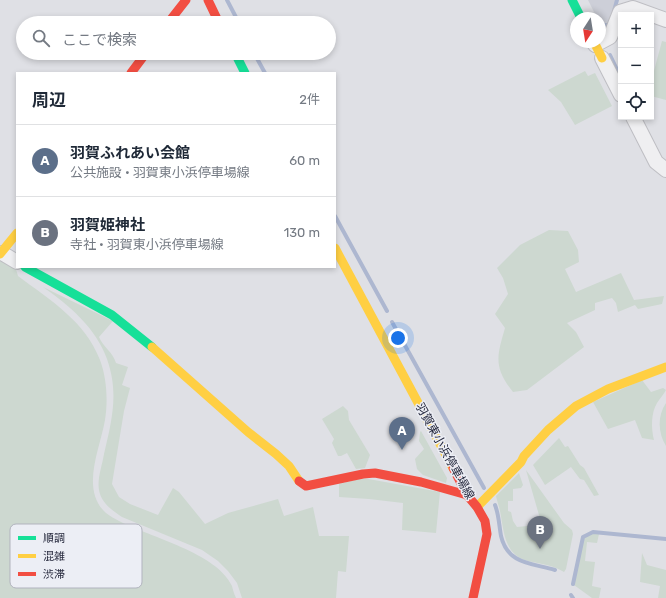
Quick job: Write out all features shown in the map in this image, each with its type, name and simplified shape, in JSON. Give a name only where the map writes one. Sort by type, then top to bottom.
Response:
[{"type":"street","points":[[173,16],[186,0]]},
{"type":"street","points":[[208,0],[216,16]]},
{"type":"street","points":[[572,0],[578,12]]},
{"type":"street","points":[[606,38],[610,36],[620,12],[633,8],[666,20]]},
{"type":"street","points":[[597,48],[618,89]]},
{"type":"street","points":[[132,72],[141,60]]},
{"type":"street","points":[[238,60],[244,72]]},
{"type":"street","points":[[635,120],[656,162],[666,170]]},
{"type":"street","points":[[16,234],[1,254],[16,262]]},
{"type":"street","name":"羽賀東小浜停車場線","points":[[336,250],[467,495],[477,507],[485,521],[487,534],[474,598]]},
{"type":"street","points":[[27,268],[112,315],[160,353],[248,432],[276,454],[289,466],[298,481],[306,486],[363,474],[375,473],[421,482],[467,495]]},
{"type":"street","points":[[477,507],[521,462],[524,456],[553,426],[577,405],[599,393],[666,367]]},
{"type":"shaded area","points":[[588,0],[616,0],[608,23],[606,23],[606,12],[594,12]]},
{"type":"shaded area","points":[[662,41],[666,42],[666,100],[654,97],[654,71]]},
{"type":"shaded area","points":[[585,71],[588,76],[595,73],[612,106],[575,125],[561,102],[548,90]]},
{"type":"shaded area","points":[[549,230],[568,231],[578,250],[579,262],[565,269],[576,292],[621,273],[634,300],[664,296],[662,304],[638,309],[635,305],[618,312],[616,303],[612,298],[595,303],[595,310],[567,323],[576,332],[584,347],[527,390],[513,392],[502,375],[498,361],[505,328],[495,314],[508,294],[503,278],[497,268],[520,245]]},
{"type":"shaded area","points":[[0,261],[15,266],[18,276],[65,312],[85,334],[100,360],[104,375],[107,398],[105,420],[94,469],[94,493],[98,504],[106,513],[126,524],[10,524],[10,588],[142,588],[142,531],[182,547],[212,564],[224,574],[232,586],[236,598],[0,598]]},
{"type":"shaded area","points":[[43,287],[113,321],[99,337],[115,359],[116,363],[128,367],[122,385],[130,388],[124,411],[112,484],[119,497],[130,504],[158,515],[173,488],[179,492],[205,524],[228,513],[278,499],[284,516],[313,507],[319,536],[349,536],[346,572],[338,571],[336,598],[242,598],[237,583],[218,561],[202,550],[122,517],[105,503],[100,495],[99,481],[112,418],[113,383],[111,371],[102,348],[89,327],[62,301]]},
{"type":"shaded area","points":[[642,380],[651,392],[663,388],[666,390],[657,403],[654,411],[652,431],[654,440],[642,438],[635,420],[608,429],[593,402]]},
{"type":"shaded area","points":[[666,403],[666,446],[661,436],[660,419]]},
{"type":"shaded area","points":[[343,406],[348,411],[349,420],[370,455],[365,468],[356,469],[347,453],[338,456],[332,443],[334,439],[322,419]]},
{"type":"shaded area","points":[[421,431],[447,478],[446,483],[423,475],[417,469],[415,459],[424,449],[419,441]]},
{"type":"shaded area","points":[[559,438],[565,447],[568,446],[580,465],[584,468],[599,495],[594,496],[584,480],[580,479],[571,467],[545,485],[533,465]]},
{"type":"shaded area","points":[[526,470],[564,523],[572,530],[573,534],[566,569],[564,572],[551,566],[520,558],[514,553],[506,541],[496,496],[519,473],[523,485],[521,488],[513,489],[513,501],[508,501],[508,511],[511,512],[513,521],[517,527],[537,525],[541,522]]},
{"type":"shaded area","points":[[363,478],[440,492],[436,533],[402,530],[403,503],[339,497],[339,484]]},
{"type":"shaded area","points":[[593,533],[599,534],[597,543],[587,542],[585,561],[595,562],[592,586],[601,588],[599,598],[592,598],[574,585],[584,538]]},
{"type":"shaded area","points":[[642,553],[647,565],[666,570],[666,598],[658,598],[660,586],[640,582]]},
{"type":"waterway","points":[[227,0],[235,16]]},
{"type":"waterway","points":[[614,11],[617,0]]},
{"type":"waterway","points":[[606,25],[609,25],[610,23]]},
{"type":"waterway","points":[[610,55],[618,72]]},
{"type":"waterway","points":[[258,60],[264,72]]},
{"type":"waterway","points":[[336,218],[387,311]]},
{"type":"waterway","points":[[392,322],[484,488]]},
{"type":"waterway","points":[[495,505],[501,536],[504,546],[509,553],[515,558],[530,564],[555,570]]},
{"type":"waterway","points":[[573,584],[583,537],[593,532],[666,539]]},
{"type":"traffic: fast","points":[[572,0],[578,12]]},
{"type":"traffic: fast","points":[[238,60],[244,72]]},
{"type":"traffic: fast","points":[[27,268],[112,315],[152,347]]},
{"type":"traffic: slow","points":[[597,48],[602,58]]},
{"type":"traffic: slow","points":[[0,254],[16,234]]},
{"type":"traffic: slow","points":[[336,250],[453,468]]},
{"type":"traffic: slow","points":[[152,347],[248,432],[276,454],[289,466],[299,481]]},
{"type":"traffic: slow","points":[[477,507],[521,462],[524,456],[548,430],[576,406],[608,389],[666,367]]},
{"type":"traffic: jam","points":[[173,16],[186,0]]},
{"type":"traffic: jam","points":[[208,0],[216,16]]},
{"type":"traffic: jam","points":[[132,72],[141,60]]},
{"type":"traffic: jam","points":[[453,468],[467,495],[477,507],[485,521],[487,534],[473,598]]},
{"type":"traffic: jam","points":[[299,481],[306,486],[363,474],[375,473],[421,482],[467,495]]},
{"type":"place","name":"羽賀ふれあい会館","points":[[402,450]]},
{"type":"place","name":"羽賀姫神社","points":[[540,549]]}]
